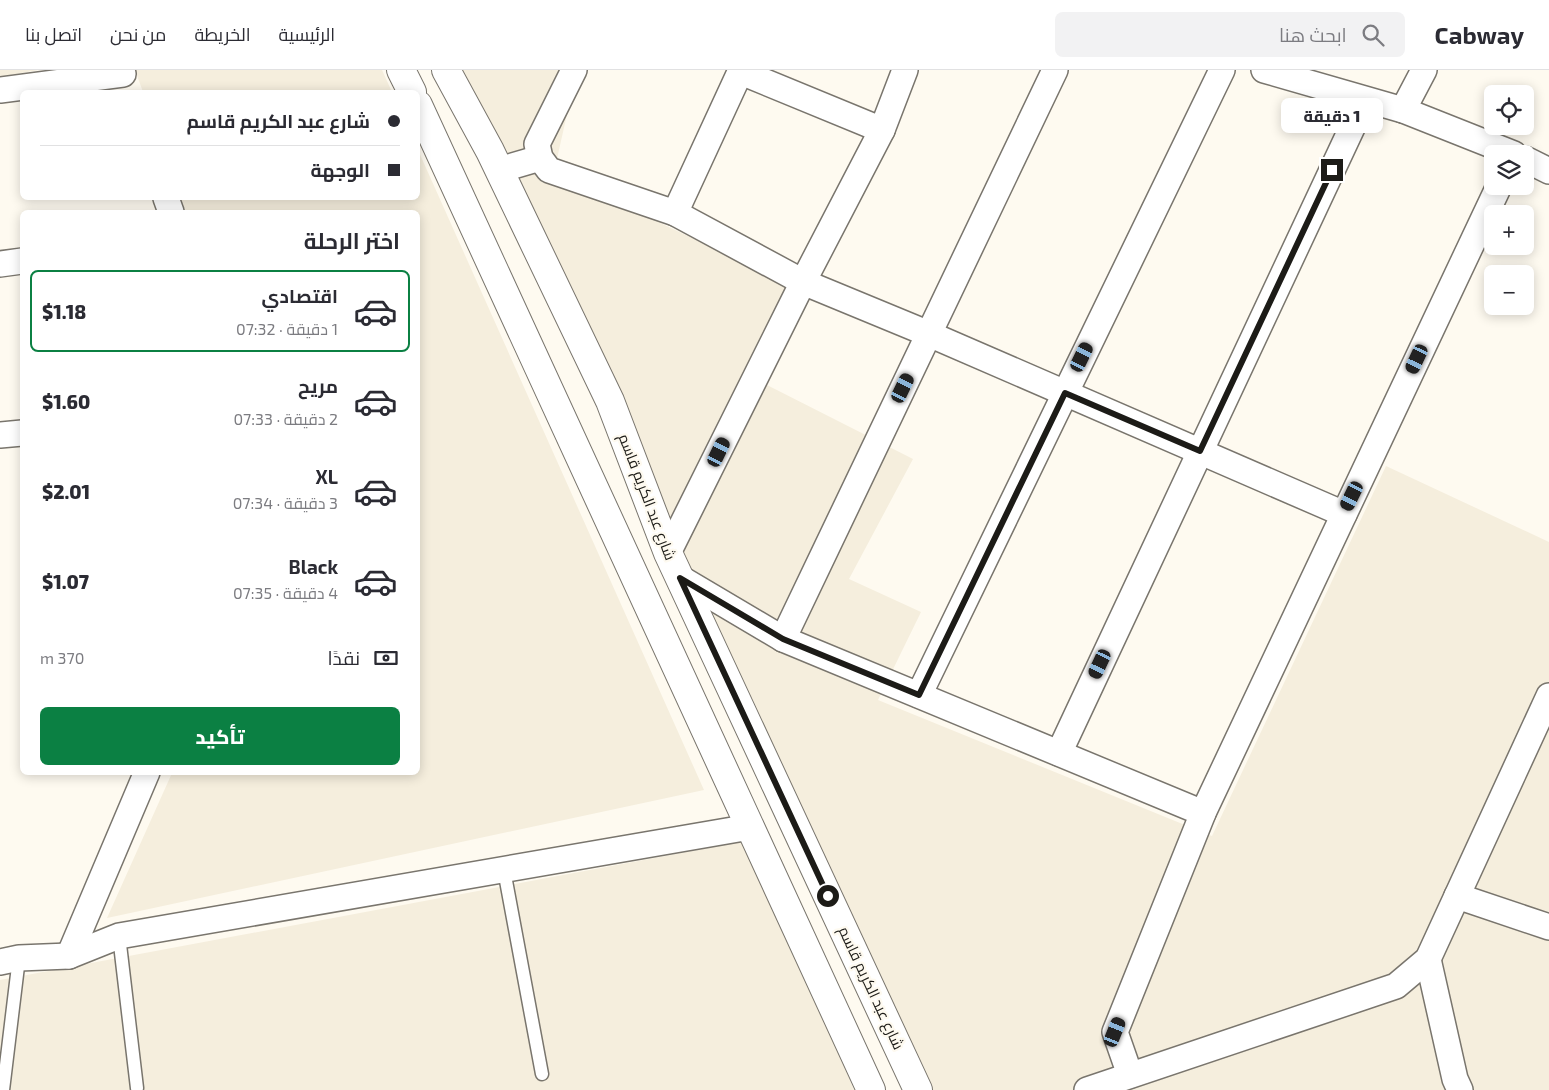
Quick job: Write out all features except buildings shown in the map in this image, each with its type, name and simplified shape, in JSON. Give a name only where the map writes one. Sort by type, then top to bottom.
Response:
[{"type":"main road","points":[[401,70],[411,90]]},
{"type":"main road","name":"شارع عبد الكريم قاسم","points":[[446,70],[499,170],[610,401],[668,553],[918,1090]]},
{"type":"main road","points":[[420,109],[871,1090]]},
{"type":"street","points":[[574,70],[537,144],[540,158],[549,170],[675,213],[803,282],[929,334],[1344,514]]},
{"type":"street","points":[[668,553],[803,282],[882,130],[905,70]]},
{"type":"street","points":[[783,639],[1056,70]]},
{"type":"street","points":[[919,695],[1222,70]]},
{"type":"street","points":[[1264,70],[1403,110],[1491,145]]},
{"type":"street","points":[[1403,110],[1424,70]]},
{"type":"street","points":[[675,213],[741,71],[882,130]]},
{"type":"street","points":[[0,90],[125,79]]},
{"type":"street","points":[[1059,753],[1365,100]]},
{"type":"street","points":[[499,170],[540,158]]},
{"type":"street","points":[[1534,164],[1549,171]]},
{"type":"street","points":[[1130,1075],[1115,1032],[1203,813],[1495,195]]},
{"type":"street","points":[[0,264],[20,261]]},
{"type":"street","points":[[0,435],[20,433]]},
{"type":"street","points":[[680,578],[783,639],[1203,813]]},
{"type":"street","points":[[1087,1090],[1396,986],[1428,959],[1457,896],[1541,730],[1549,696]]},
{"type":"street","points":[[69,956],[147,775]]},
{"type":"street","points":[[10,960],[69,956],[119,936],[750,827]]},
{"type":"street","points":[[1457,896],[1549,927]]},
{"type":"street","points":[[1428,959],[1455,1079],[1460,1090]]},
{"type":"lane","points":[[504,870],[542,1074]]},
{"type":"lane","points":[[119,936],[136,1088]]},
{"type":"lane","points":[[3,1090],[10,960]]},
{"type":"shaded area","points":[[0,70],[38,70],[0,77]]},
{"type":"shaded area","points":[[135,70],[382,70],[391,90],[142,90]]},
{"type":"shaded area","points":[[460,70],[577,70],[554,172],[790,285],[765,384],[913,459],[849,579],[921,612],[878,700],[1212,836],[1386,466],[1549,542],[1549,1090],[931,1090],[705,629]]},
{"type":"shaded area","points":[[420,154],[704,790],[107,918],[171,775],[420,775],[420,210],[185,210],[181,200],[420,200]]},
{"type":"shaded area","points":[[751,840],[854,1090],[0,1090],[0,980]]},
{"type":"route","points":[[828,896],[680,578],[783,639],[919,695],[1065,393],[1200,451],[1332,170]]}]
